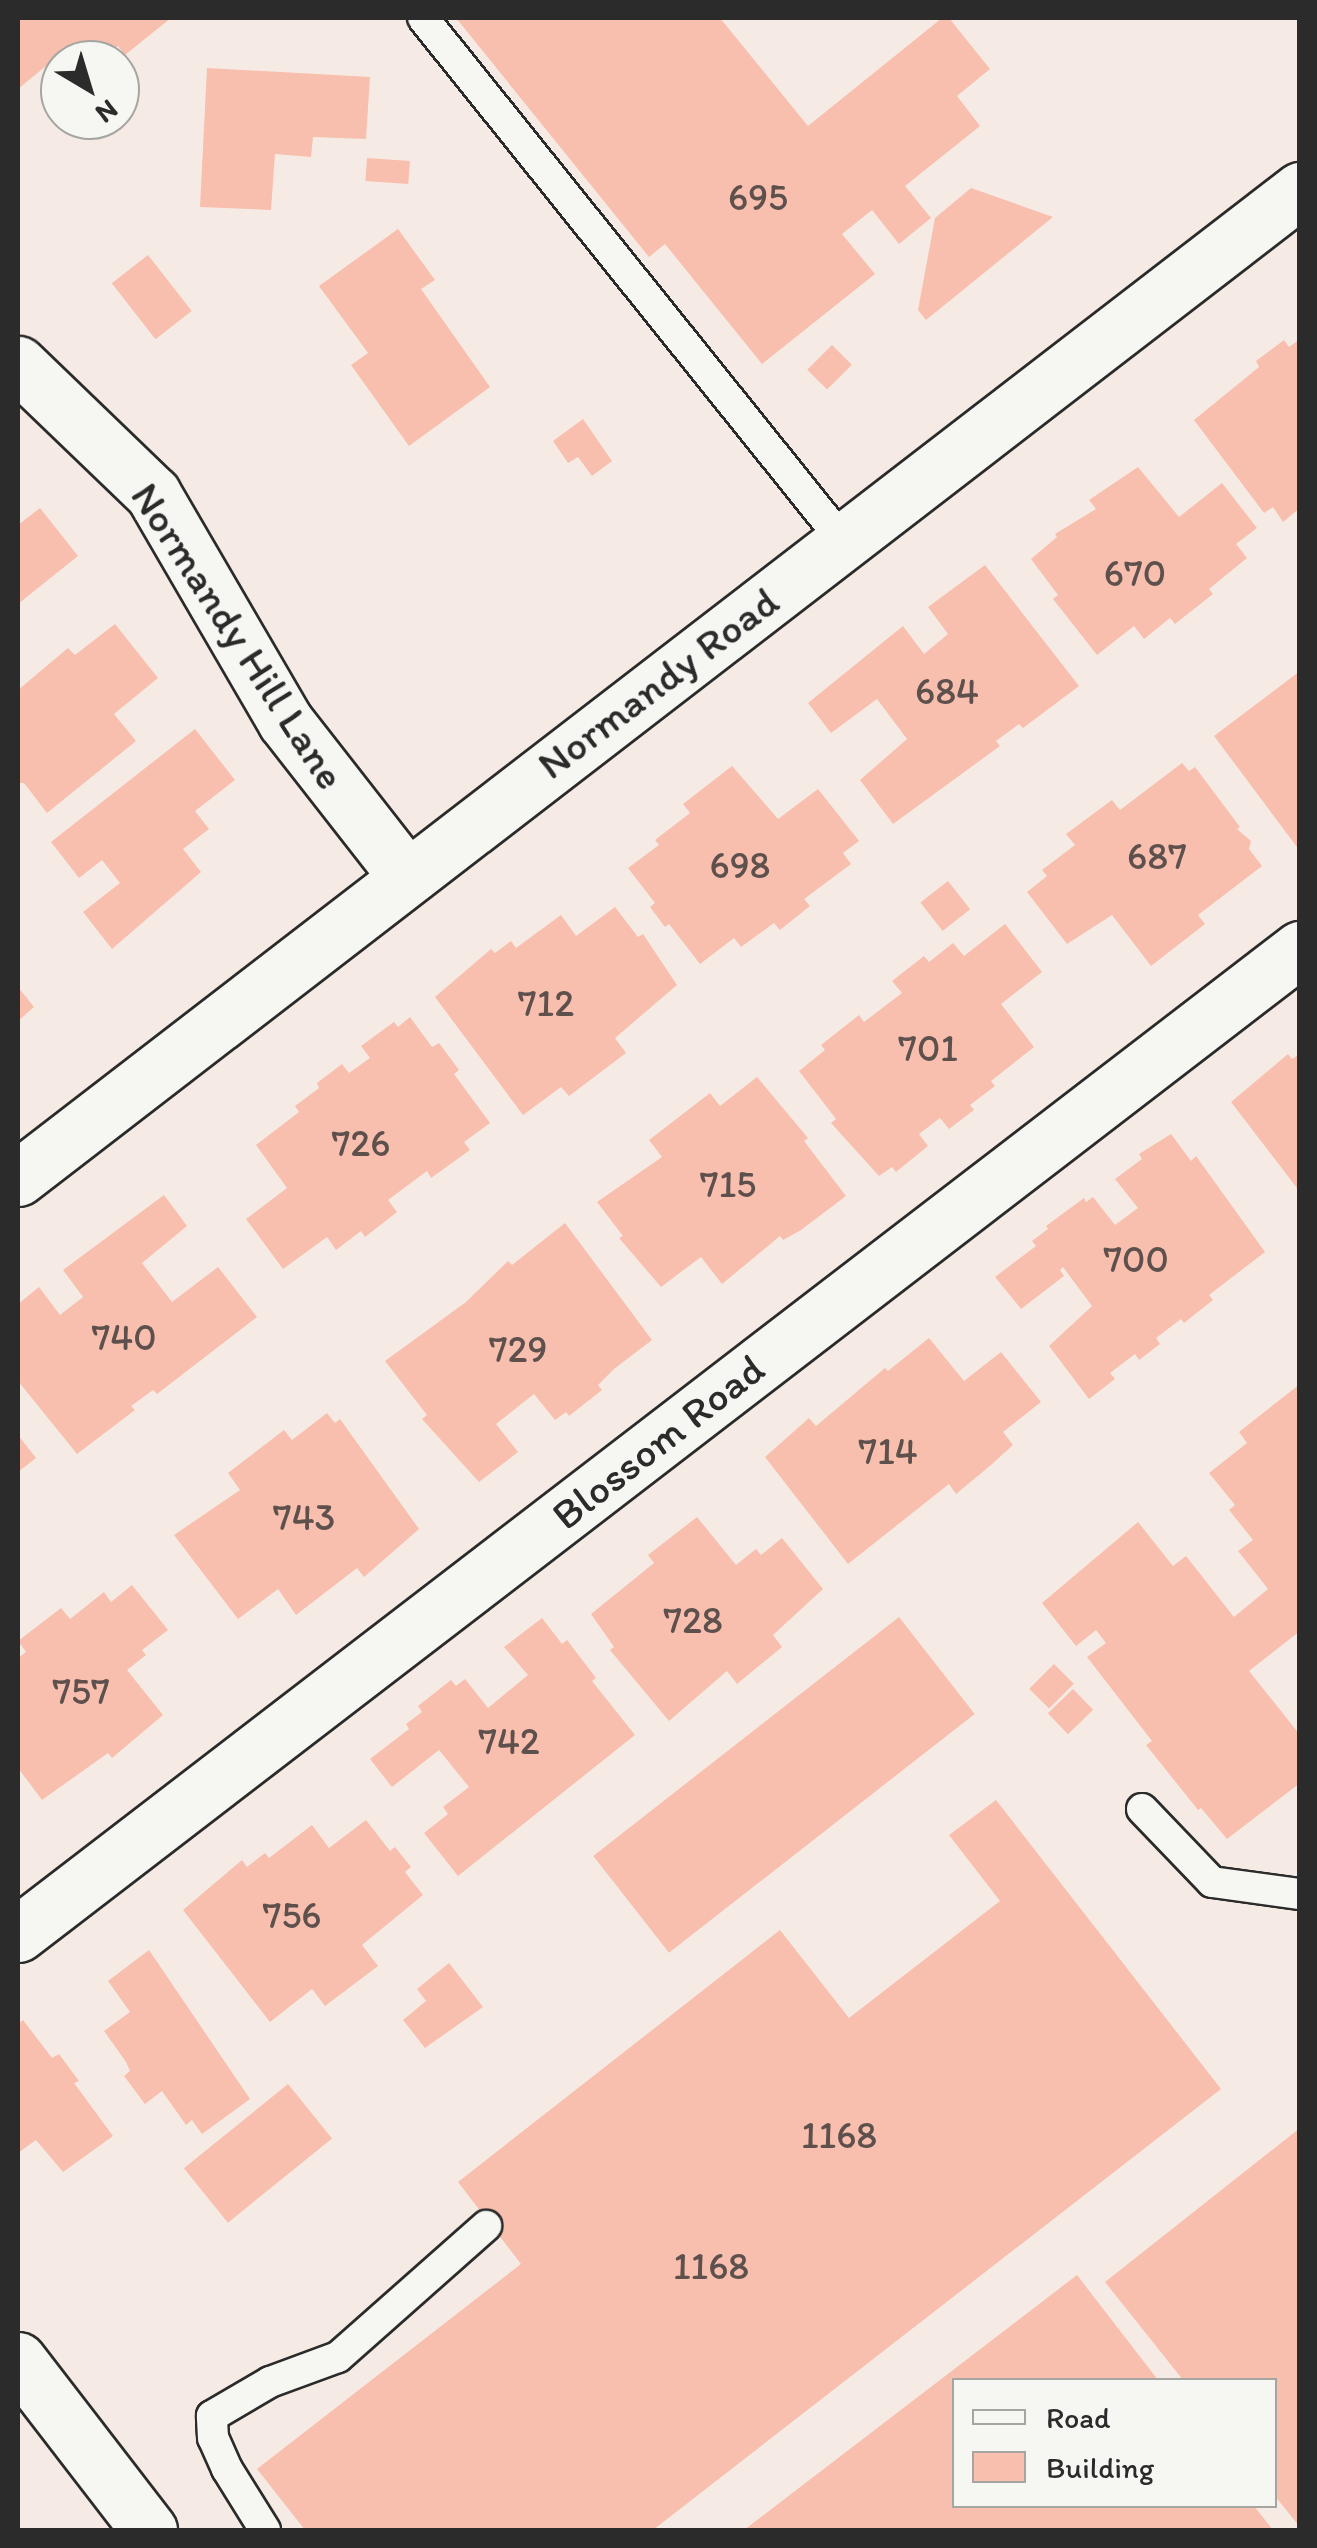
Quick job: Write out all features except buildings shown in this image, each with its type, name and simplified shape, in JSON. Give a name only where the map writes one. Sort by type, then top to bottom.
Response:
[{"type":"street","name":"Normandy Road","points":[[18,1178],[1300,190]]},
{"type":"street","name":"Normandy Hill Lane","points":[[18,364],[153,494],[284,721],[406,876]]},
{"type":"street","name":"Blossom Road","points":[[18,1934],[1300,949]]},
{"type":"street","points":[[18,2360],[150,2530]]},
{"type":"lane","points":[[422,18],[844,542]]},
{"type":"lane","points":[[1142,1809],[1212,1882],[1300,1894]]},
{"type":"lane","points":[[265,2530],[226,2470],[213,2438],[212,2416],[270,2382],[338,2358],[486,2226]]}]
